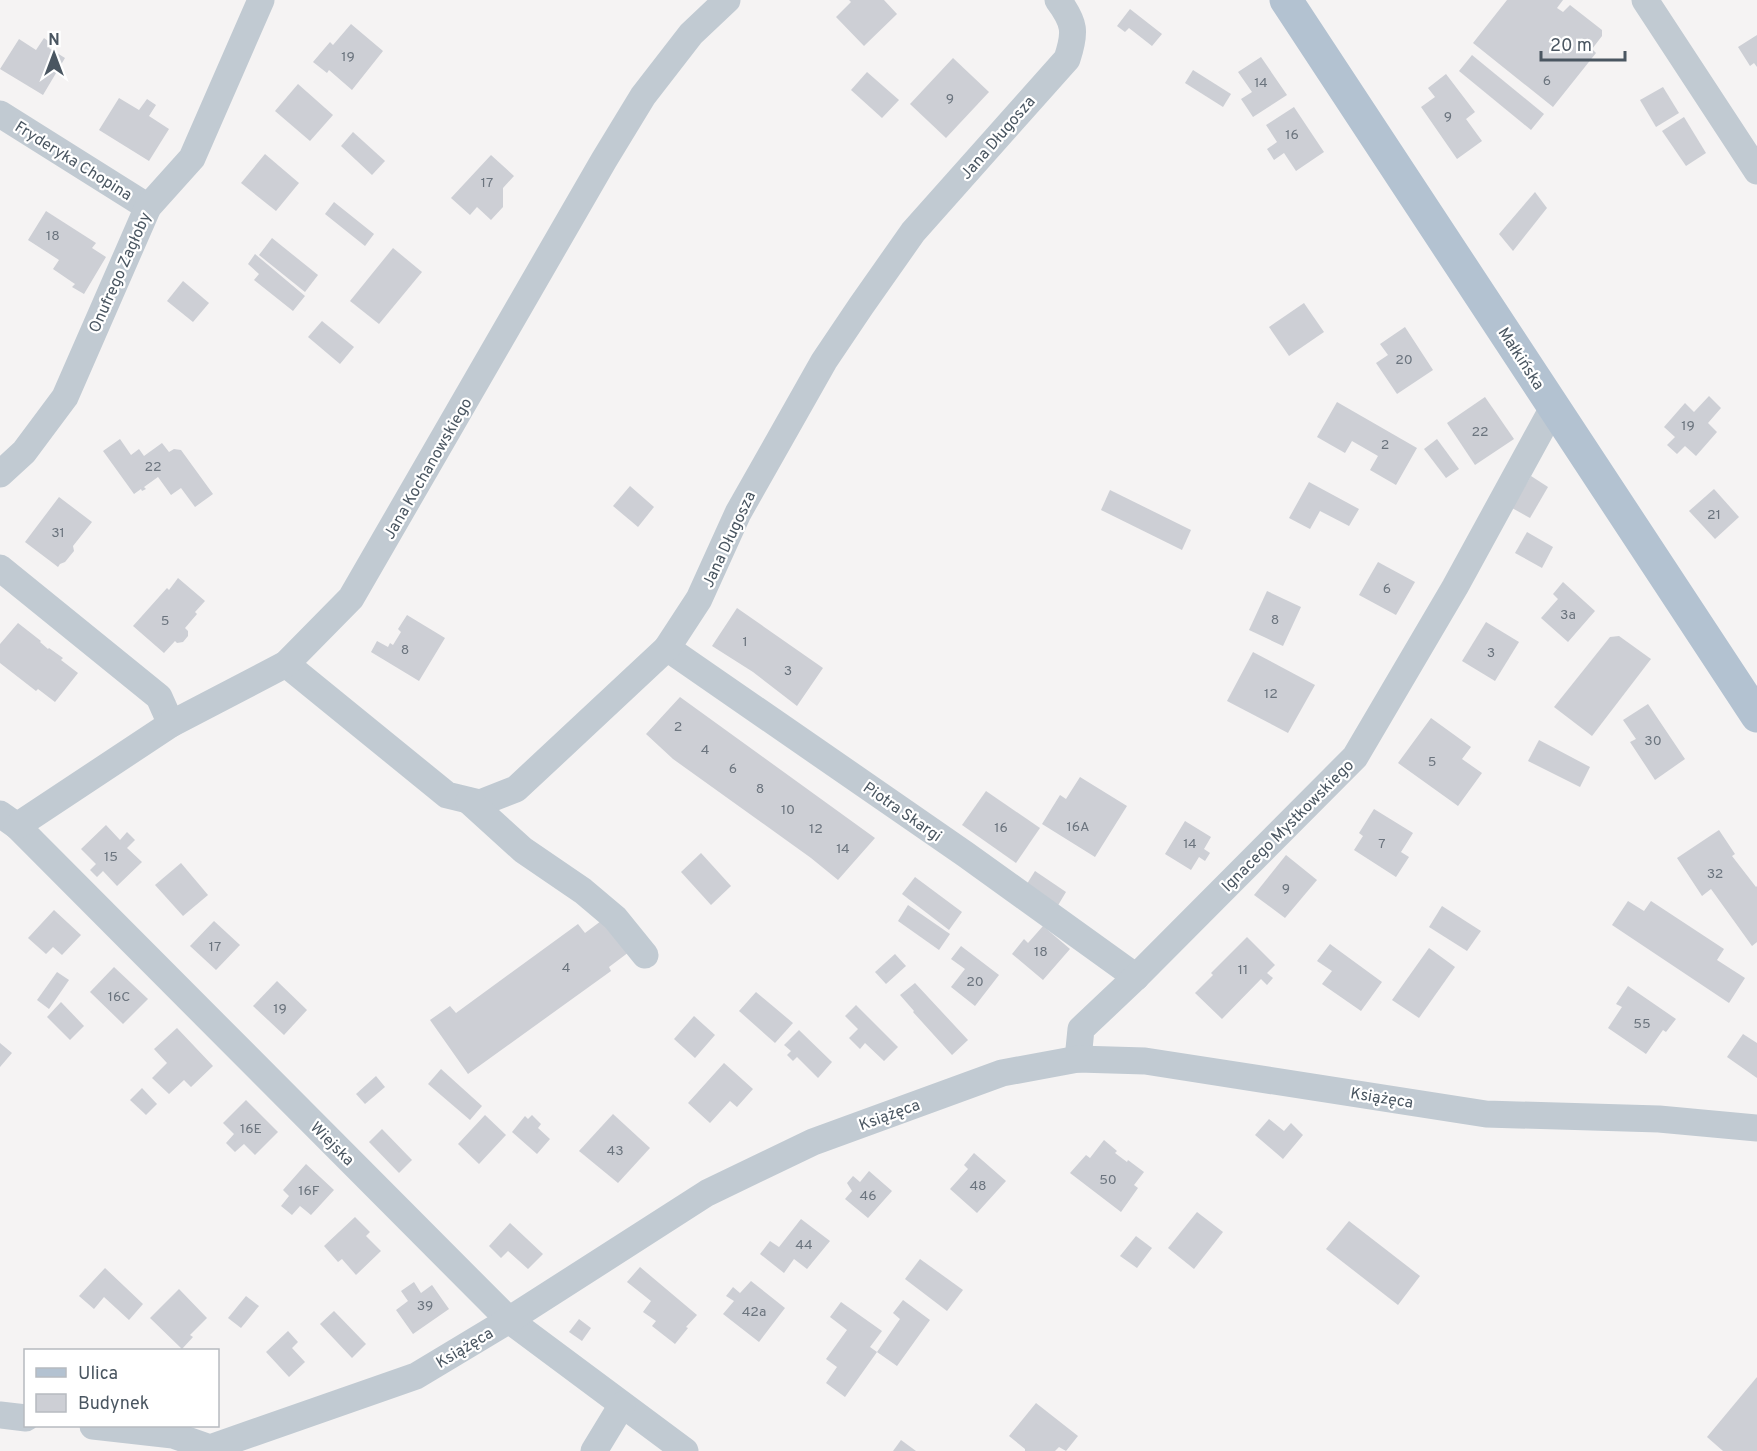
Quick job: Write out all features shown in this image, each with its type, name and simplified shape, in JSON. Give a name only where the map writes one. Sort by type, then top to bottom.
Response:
[{"type":"main road","name":"Małkińska","points":[[1286,0],[1757,716]]},
{"type":"street","name":"Onufrego Zagłoby","points":[[0,474],[24,452],[65,397],[148,207],[192,158],[261,0]]},
{"type":"street","name":"Jana Kochanowskiego","points":[[9,820],[171,724],[286,664],[351,598],[643,96],[691,34],[727,0]]},
{"type":"street","name":"Jana Długosza","points":[[469,801],[480,803],[516,789],[667,648],[699,599],[738,513],[824,361],[854,315],[913,232],[1067,59],[1074,39],[1069,15],[1058,0]]},
{"type":"street","points":[[1645,0],[1757,171]]},
{"type":"street","name":"Fryderyka Chopina","points":[[0,114],[148,207]]},
{"type":"street","name":"Ignacego Mystkowskiego","points":[[1078,1059],[1081,1029],[1355,757],[1455,587],[1554,406]]},
{"type":"street","points":[[0,568],[159,697],[171,724]]},
{"type":"street","name":"Piotra Skargi","points":[[667,648],[955,847],[1136,976]]},
{"type":"street","points":[[286,664],[447,795],[469,801],[523,850],[583,891],[615,918],[645,955]]},
{"type":"street","name":"Wiejska","points":[[9,820],[509,1320],[685,1451]]},
{"type":"street","name":"Książęca","points":[[111,1427],[173,1434],[210,1450],[416,1376],[509,1320],[707,1193],[813,1142],[1002,1073],[1078,1059],[1145,1060],[1486,1114],[1659,1119],[1757,1128]]},
{"type":"street","points":[[594,1451],[622,1405]]},
{"type":"street","points":[[0,1415],[24,1418]]},
{"type":"building","points":[[849,0],[884,0],[897,14],[864,46],[836,17],[851,2]]},
{"type":"building","points":[[1507,0],[1563,0],[1557,8],[1563,12],[1570,5],[1602,30],[1602,36],[1592,49],[1596,53],[1553,107],[1473,43]]},
{"type":"building","points":[[1130,9],[1162,34],[1152,46],[1129,28],[1125,32],[1117,26]]},
{"type":"building","points":[[351,24],[383,51],[352,90],[329,70],[327,73],[313,62],[330,42],[333,45]]},
{"type":"building","points":[[1757,35],[1757,67],[1754,63],[1750,66],[1738,47]]},
{"type":"building","points":[[44,38],[52,44],[49,48],[65,58],[43,95],[0,69],[19,39],[36,50]]},
{"type":"building","points":[[1472,55],[1544,114],[1531,130],[1459,71]]},
{"type":"building","points":[[1261,57],[1287,95],[1253,117],[1241,99],[1252,92],[1238,72]]},
{"type":"building","points":[[953,58],[989,92],[946,138],[910,104]]},
{"type":"building","points":[[1193,70],[1231,94],[1223,107],[1185,83]]},
{"type":"building","points":[[867,72],[899,100],[882,118],[851,90]]},
{"type":"building","points":[[1446,74],[1475,112],[1466,119],[1482,141],[1457,159],[1421,107],[1435,97],[1428,88]]},
{"type":"building","points":[[298,84],[333,115],[310,141],[275,111]]},
{"type":"building","points":[[1663,87],[1679,113],[1656,127],[1640,100]]},
{"type":"building","points":[[119,98],[139,110],[147,99],[156,105],[149,116],[169,129],[149,161],[99,130]]},
{"type":"building","points":[[1294,107],[1324,152],[1296,171],[1284,153],[1274,160],[1267,149],[1277,142],[1266,125]]},
{"type":"building","points":[[1684,117],[1706,153],[1686,166],[1662,131]]},
{"type":"building","points":[[353,132],[385,161],[372,175],[341,146]]},
{"type":"building","points":[[265,154],[299,183],[276,211],[241,183]]},
{"type":"building","points":[[491,155],[514,176],[503,188],[503,207],[491,220],[477,207],[470,215],[451,198]]},
{"type":"building","points":[[1535,192],[1547,208],[1513,251],[1499,234]]},
{"type":"building","points":[[334,202],[374,234],[365,246],[325,214]]},
{"type":"building","points":[[46,211],[96,243],[92,248],[106,257],[84,294],[72,287],[75,284],[53,269],[59,260],[28,240]]},
{"type":"building","points":[[272,238],[318,275],[305,292],[259,255]]},
{"type":"building","points":[[393,248],[422,272],[379,324],[350,301]]},
{"type":"building","points":[[255,254],[305,296],[293,311],[254,280],[259,274],[248,264]]},
{"type":"building","points":[[183,281],[209,303],[193,322],[167,301]]},
{"type":"building","points":[[1304,303],[1324,332],[1289,356],[1269,327]]},
{"type":"building","points":[[322,321],[354,347],[340,364],[308,337]]},
{"type":"building","points":[[1405,327],[1433,370],[1397,394],[1376,363],[1388,355],[1380,344]]},
{"type":"building","points":[[1709,396],[1721,408],[1708,423],[1717,432],[1696,456],[1685,446],[1677,454],[1667,445],[1675,437],[1664,427],[1685,403],[1694,412]]},
{"type":"building","points":[[1485,397],[1514,439],[1475,465],[1447,423]]},
{"type":"building","points":[[1337,402],[1417,448],[1396,485],[1370,470],[1378,456],[1352,441],[1345,453],[1317,437]]},
{"type":"building","points":[[120,439],[131,455],[139,449],[144,456],[162,443],[169,452],[174,449],[181,450],[213,494],[195,507],[181,488],[171,495],[158,477],[144,487],[146,489],[142,491],[141,489],[134,494],[103,451]]},
{"type":"building","points":[[1437,439],[1459,469],[1446,478],[1424,449]]},
{"type":"building","points":[[1531,476],[1548,487],[1530,518],[1512,508]]},
{"type":"building","points":[[1309,482],[1359,509],[1349,526],[1320,511],[1310,529],[1289,518]]},
{"type":"building","points":[[630,486],[654,507],[638,527],[613,506]]},
{"type":"building","points":[[1714,489],[1739,517],[1715,539],[1689,511]]},
{"type":"building","points":[[1110,490],[1191,530],[1182,550],[1101,510]]},
{"type":"building","points":[[59,497],[92,522],[73,546],[74,551],[58,567],[25,542]]},
{"type":"building","points":[[1527,532],[1553,547],[1542,568],[1515,553]]},
{"type":"building","points":[[1378,562],[1415,582],[1396,615],[1359,595]]},
{"type":"building","points":[[178,578],[205,601],[185,628],[188,636],[183,642],[175,641],[164,653],[133,626]]},
{"type":"building","points":[[1563,582],[1595,611],[1568,642],[1541,618],[1558,599],[1553,594]]},
{"type":"building","points":[[1267,591],[1301,607],[1283,646],[1249,630]]},
{"type":"building","points":[[737,608],[823,668],[797,706],[753,672],[712,646]]},
{"type":"building","points":[[407,615],[445,638],[419,681],[371,652],[377,641],[388,647],[390,643],[393,645],[401,632],[398,629]]},
{"type":"building","points":[[1486,622],[1519,642],[1495,681],[1462,661]]},
{"type":"building","points":[[18,623],[48,649],[63,658],[61,660],[78,673],[55,702],[38,689],[36,691],[0,663],[0,644]]},
{"type":"building","points":[[1619,636],[1651,659],[1592,736],[1554,707],[1610,637]]},
{"type":"building","points":[[1253,652],[1315,685],[1288,733],[1227,701]]},
{"type":"building","points":[[680,697],[875,838],[838,880],[673,759],[646,734]]},
{"type":"building","points":[[1648,704],[1685,759],[1655,780],[1630,742],[1636,739],[1623,720]]},
{"type":"building","points":[[1431,718],[1471,747],[1462,759],[1482,773],[1458,806],[1398,763]]},
{"type":"building","points":[[1539,740],[1590,767],[1580,787],[1528,761]]},
{"type":"building","points":[[1080,777],[1127,806],[1095,857],[1042,824],[1060,795],[1066,799]]},
{"type":"building","points":[[986,791],[1040,828],[1016,863],[962,825]]},
{"type":"building","points":[[1374,809],[1413,833],[1401,852],[1409,857],[1396,877],[1354,850],[1363,836],[1359,833]]},
{"type":"building","points":[[1185,821],[1211,837],[1204,849],[1210,853],[1205,861],[1199,857],[1191,870],[1165,854]]},
{"type":"building","points":[[106,825],[120,840],[127,832],[135,840],[127,848],[142,862],[117,886],[103,871],[97,877],[90,870],[96,864],[81,849]]},
{"type":"building","points":[[1719,830],[1735,854],[1732,856],[1757,886],[1757,942],[1752,946],[1711,889],[1702,896],[1677,858]]},
{"type":"building","points":[[701,853],[731,886],[711,905],[681,872]]},
{"type":"building","points":[[1286,855],[1317,880],[1285,918],[1254,895]]},
{"type":"building","points":[[181,863],[208,895],[183,916],[155,885]]},
{"type":"building","points":[[1035,871],[1066,892],[1057,907],[1025,887]]},
{"type":"building","points":[[915,877],[962,912],[949,930],[902,894]]},
{"type":"building","points":[[1628,901],[1644,911],[1651,901],[1724,949],[1717,960],[1745,978],[1729,1003],[1612,925]]},
{"type":"building","points":[[908,905],[950,934],[939,950],[898,921]]},
{"type":"building","points":[[1442,906],[1481,931],[1467,951],[1429,927]]},
{"type":"building","points":[[54,910],[81,935],[62,955],[53,947],[46,954],[28,938]]},
{"type":"building","points":[[605,918],[629,952],[609,967],[611,971],[468,1074],[430,1020],[450,1006],[456,1013],[578,924],[585,933]]},
{"type":"building","points":[[214,921],[240,945],[216,970],[190,946]]},
{"type":"building","points":[[1043,926],[1070,949],[1043,980],[1012,954],[1024,939],[1028,943]]},
{"type":"building","points":[[1247,937],[1275,965],[1267,973],[1273,978],[1267,985],[1261,979],[1222,1019],[1195,993],[1213,975],[1211,973]]},
{"type":"building","points":[[1330,944],[1382,982],[1361,1011],[1322,984],[1332,971],[1317,961]]},
{"type":"building","points":[[961,946],[999,975],[975,1006],[951,987],[965,969],[951,959]]},
{"type":"building","points":[[1429,948],[1455,967],[1419,1018],[1392,1000]]},
{"type":"building","points":[[895,954],[906,966],[886,984],[875,972]]},
{"type":"building","points":[[114,967],[148,999],[123,1024],[90,992]]},
{"type":"building","points":[[57,972],[69,980],[49,1009],[37,1000]]},
{"type":"building","points":[[277,981],[307,1010],[284,1035],[253,1006]]},
{"type":"building","points":[[915,983],[968,1040],[952,1055],[900,995]]},
{"type":"building","points":[[1628,986],[1676,1019],[1666,1032],[1663,1030],[1646,1054],[1608,1028],[1622,1007],[1616,1004]]},
{"type":"building","points":[[756,992],[793,1023],[775,1043],[739,1011]]},
{"type":"building","points":[[61,1002],[84,1026],[70,1040],[47,1017]]},
{"type":"building","points":[[856,1005],[898,1047],[884,1061],[865,1043],[860,1049],[849,1038],[858,1029],[845,1016]]},
{"type":"building","points":[[694,1016],[715,1035],[695,1058],[674,1039]]},
{"type":"building","points":[[177,1028],[213,1066],[191,1087],[184,1080],[169,1094],[152,1078],[167,1063],[154,1049]]},
{"type":"building","points":[[799,1030],[832,1062],[818,1078],[797,1057],[793,1061],[787,1055],[791,1051],[784,1045]]},
{"type":"building","points":[[1743,1034],[1757,1043],[1757,1078],[1727,1057]]},
{"type":"building","points":[[0,1043],[12,1053],[0,1067]]},
{"type":"building","points":[[724,1063],[753,1089],[737,1107],[730,1101],[710,1123],[688,1103]]},
{"type":"building","points":[[441,1069],[482,1106],[470,1120],[428,1084]]},
{"type":"building","points":[[376,1076],[385,1087],[365,1104],[356,1094]]},
{"type":"building","points":[[142,1088],[157,1104],[146,1115],[130,1100]]},
{"type":"building","points":[[246,1100],[278,1132],[255,1155],[244,1144],[235,1152],[226,1143],[234,1134],[223,1123]]},
{"type":"building","points":[[613,1114],[650,1148],[618,1183],[579,1151]]},
{"type":"building","points":[[485,1115],[506,1135],[479,1164],[458,1144]]},
{"type":"building","points":[[532,1115],[541,1124],[538,1128],[550,1139],[537,1154],[512,1132],[525,1116],[528,1119]]},
{"type":"building","points":[[1269,1119],[1284,1131],[1291,1123],[1303,1135],[1283,1159],[1255,1135]]},
{"type":"building","points":[[382,1129],[412,1160],[399,1173],[369,1142]]},
{"type":"building","points":[[1104,1140],[1117,1151],[1115,1153],[1144,1172],[1134,1185],[1138,1188],[1121,1212],[1070,1173],[1086,1155],[1090,1158]]},
{"type":"building","points":[[974,1153],[1006,1181],[977,1213],[950,1189],[968,1169],[964,1165]]},
{"type":"building","points":[[306,1164],[334,1190],[311,1215],[300,1206],[292,1215],[281,1206],[289,1196],[283,1190]]},
{"type":"building","points":[[869,1171],[892,1191],[868,1218],[845,1199],[852,1191],[847,1183],[853,1176],[860,1182]]},
{"type":"building","points":[[1197,1212],[1223,1232],[1194,1269],[1168,1248]]},
{"type":"building","points":[[355,1217],[370,1232],[366,1236],[381,1251],[356,1275],[342,1259],[338,1262],[324,1246]]},
{"type":"building","points":[[801,1219],[830,1241],[807,1269],[794,1259],[784,1273],[760,1254],[770,1241],[779,1247]]},
{"type":"building","points":[[1349,1221],[1420,1276],[1398,1305],[1326,1249]]},
{"type":"building","points":[[510,1223],[543,1254],[528,1269],[508,1251],[501,1258],[489,1246]]},
{"type":"building","points":[[1136,1236],[1152,1248],[1137,1268],[1120,1256]]},
{"type":"building","points":[[920,1259],[963,1290],[947,1311],[905,1279]]},
{"type":"building","points":[[640,1267],[697,1315],[675,1344],[652,1326],[656,1321],[643,1312],[651,1301],[627,1282]]},
{"type":"building","points":[[105,1268],[143,1304],[129,1320],[104,1297],[94,1309],[79,1296]]},
{"type":"building","points":[[751,1281],[785,1308],[759,1342],[723,1314],[734,1301],[726,1296],[733,1287],[740,1293]]},
{"type":"building","points":[[414,1282],[421,1293],[432,1285],[449,1309],[413,1334],[396,1310],[408,1301],[401,1291]]},
{"type":"building","points":[[179,1289],[207,1318],[190,1335],[193,1337],[182,1349],[150,1318]]},
{"type":"building","points":[[246,1296],[259,1306],[241,1328],[228,1318]]},
{"type":"building","points":[[903,1300],[930,1320],[897,1366],[877,1352],[900,1319],[893,1313]]},
{"type":"building","points":[[841,1302],[882,1331],[870,1347],[877,1352],[845,1397],[826,1383],[837,1367],[826,1359],[847,1330],[830,1317]]},
{"type":"building","points":[[334,1311],[366,1344],[352,1358],[320,1324]]},
{"type":"building","points":[[579,1319],[591,1328],[582,1341],[569,1332]]},
{"type":"building","points":[[288,1331],[298,1342],[292,1348],[305,1362],[289,1377],[266,1352]]},
{"type":"building","points":[[1757,1377],[1757,1451],[1723,1451],[1707,1437]]},
{"type":"building","points":[[1036,1403],[1078,1436],[1066,1451],[1059,1447],[1055,1451],[1025,1451],[1009,1436]]},
{"type":"building","points":[[901,1440],[916,1451],[893,1451]]}]
